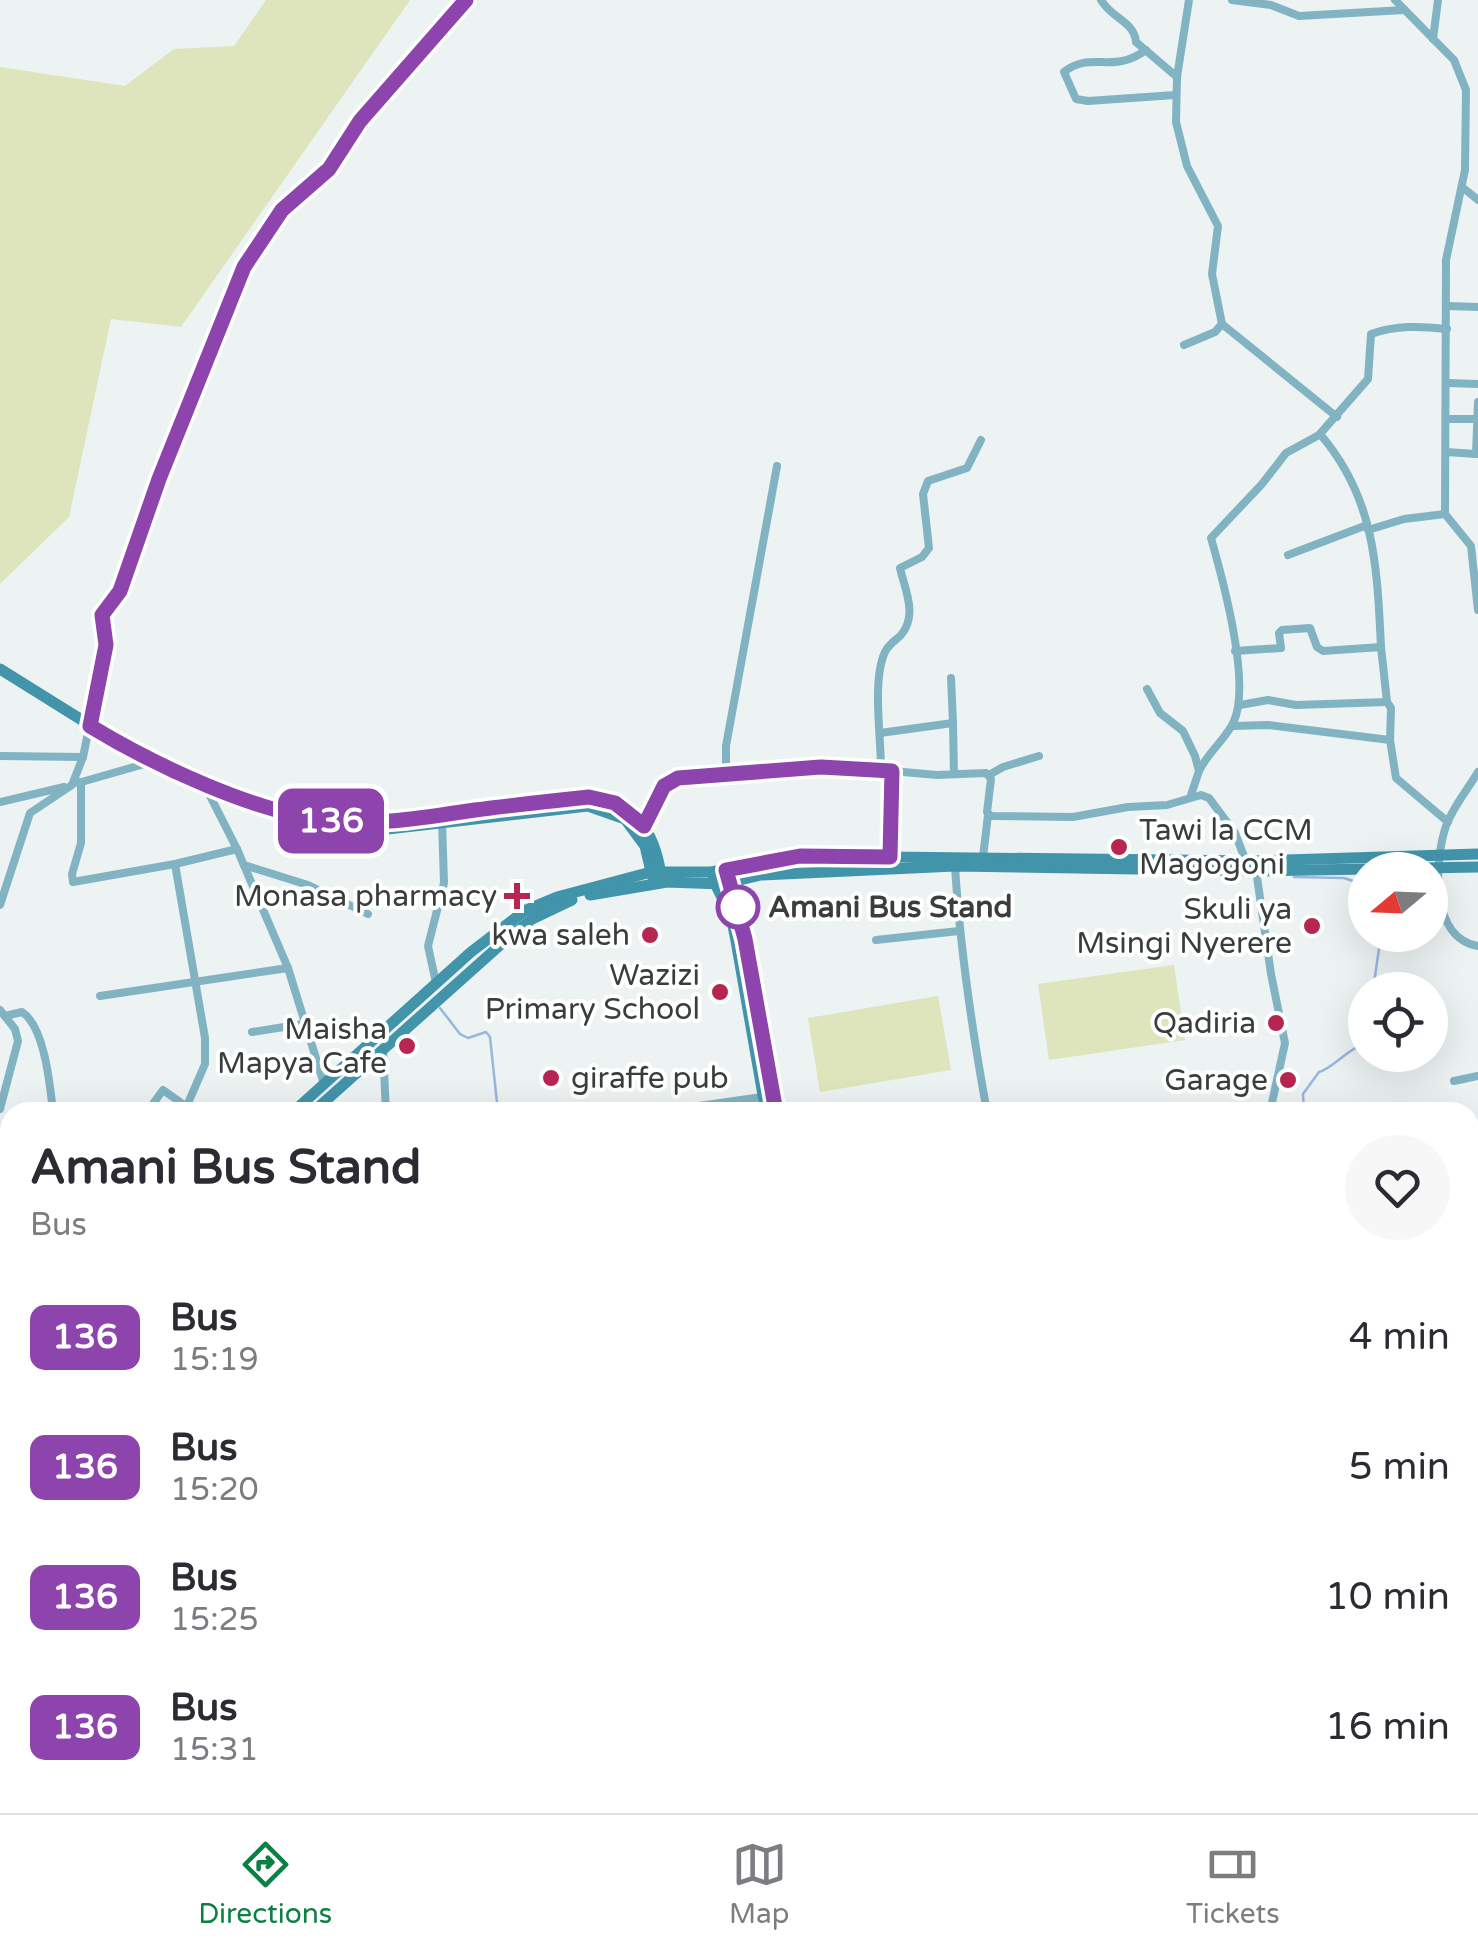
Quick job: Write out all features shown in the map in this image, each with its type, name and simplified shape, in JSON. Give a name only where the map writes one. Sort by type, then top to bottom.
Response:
[{"type":"main road","points":[[0,669],[90,726],[155,761],[292,814],[332,821],[442,820],[589,797],[615,803],[640,829],[657,878]]},
{"type":"main road","points":[[1448,859],[1478,854]]},
{"type":"main road","points":[[713,877],[726,870],[800,856],[1252,864]]},
{"type":"main road","points":[[1448,861],[1478,867]]},
{"type":"main road","points":[[304,1102],[436,983],[526,910],[557,897],[657,878],[713,877],[731,884],[761,875],[955,866],[1348,862]]},
{"type":"main road","points":[[726,870],[745,939],[774,1102]]},
{"type":"main road","points":[[713,877],[736,941],[763,1102]]},
{"type":"main road","points":[[324,1102],[428,1006],[532,919],[582,896],[657,878]]},
{"type":"street","points":[[237,849],[73,882],[81,843],[76,784],[106,645],[102,615],[120,591],[159,479],[244,267],[282,210],[329,169],[360,121],[466,0]]},
{"type":"street","points":[[1101,0],[1114,18],[1130,24],[1136,42],[1177,78]]},
{"type":"street","points":[[1188,0],[1175,95],[1176,122],[1187,166],[1218,226],[1212,274],[1222,324],[1337,417]]},
{"type":"street","points":[[1232,0],[1271,5],[1299,16],[1404,10]]},
{"type":"street","points":[[1395,0],[1454,60],[1466,90],[1462,187],[1446,260],[1445,514],[1466,536],[1474,560],[1478,610]]},
{"type":"street","points":[[1433,39],[1438,0]]},
{"type":"street","points":[[1146,50],[1121,64],[1076,62],[1063,77],[1076,100],[1175,95]]},
{"type":"street","points":[[1462,187],[1478,200]]},
{"type":"street","points":[[1447,306],[1478,308]]},
{"type":"street","points":[[1184,345],[1214,332],[1222,324]]},
{"type":"street","points":[[1191,796],[1208,752],[1232,726],[1240,704],[1230,604],[1210,538],[1286,453],[1320,434],[1368,378],[1371,334],[1404,328],[1447,329]]},
{"type":"street","points":[[1448,383],[1478,384]]},
{"type":"street","points":[[1446,452],[1477,454],[1478,402]]},
{"type":"street","points":[[1447,419],[1477,419]]},
{"type":"street","points":[[1320,434],[1350,473],[1376,556],[1381,648],[1387,702],[1392,708],[1390,740],[1396,778],[1448,822]]},
{"type":"street","points":[[881,768],[878,705],[885,651],[901,635],[909,618],[909,599],[900,568],[922,557],[929,548],[923,494],[928,482],[967,468],[981,440]]},
{"type":"street","points":[[726,773],[726,746],[776,466]]},
{"type":"street","points":[[1288,554],[1368,527],[1445,514]]},
{"type":"street","points":[[1466,536],[1478,536]]},
{"type":"street","points":[[1235,651],[1281,648],[1282,630],[1310,628],[1323,651],[1381,648]]},
{"type":"street","points":[[951,678],[954,774]]},
{"type":"street","points":[[1146,689],[1160,713],[1183,731],[1199,772]]},
{"type":"street","points":[[1240,704],[1268,700],[1296,704],[1387,702]]},
{"type":"street","points":[[880,733],[953,724]]},
{"type":"street","points":[[1232,726],[1268,725],[1390,740]]},
{"type":"street","points":[[0,756],[83,758]]},
{"type":"street","points":[[640,829],[664,786],[678,778],[821,767],[990,775],[1003,766],[1039,756]]},
{"type":"street","points":[[0,802],[155,761]]},
{"type":"street","points":[[890,857],[892,771]]},
{"type":"street","points":[[1442,852],[1448,822],[1478,772]]},
{"type":"street","points":[[983,857],[990,775]]},
{"type":"street","points":[[203,782],[237,849],[288,968],[324,1084]]},
{"type":"street","points":[[0,905],[30,813],[76,784]]},
{"type":"street","points":[[988,814],[1073,817],[1128,807],[1168,805],[1191,796],[1209,798],[1252,864],[1285,1043],[1272,1102]]},
{"type":"street","points":[[436,983],[428,946],[444,882],[442,820]]},
{"type":"street","points":[[176,864],[205,1064],[193,1102]]},
{"type":"street","points":[[244,865],[308,885],[368,914]]},
{"type":"street","points":[[955,866],[959,931],[985,1102]]},
{"type":"street","points":[[1448,924],[1455,938],[1478,946]]},
{"type":"street","points":[[876,940],[959,931]]},
{"type":"street","points":[[100,996],[288,968]]},
{"type":"street","points":[[2,1012],[15,1029],[18,1041],[2,1102]]},
{"type":"street","points":[[2,1012],[22,1012],[31,1020],[43,1054],[51,1102]]},
{"type":"street","points":[[252,1032],[303,1024]]},
{"type":"street","points":[[383,1050],[386,1102]]},
{"type":"street","points":[[1454,1081],[1478,1076]]},
{"type":"street","points":[[154,1102],[163,1090],[179,1102]]},
{"type":"street","points":[[727,1102],[762,1097]]},
{"type":"green space","points":[[266,0],[410,0],[181,327],[111,319],[69,517],[0,584],[0,67],[125,86],[174,49],[234,46]]},
{"type":"green space","points":[[1174,965],[1185,1040],[1049,1060],[1038,984]]},
{"type":"green space","points":[[938,996],[951,1070],[820,1092],[808,1018]]},
{"type":"waterway","points":[[1294,877],[1348,879]]},
{"type":"waterway","points":[[1376,972],[1379,952]]},
{"type":"waterway","points":[[440,1008],[460,1034],[468,1038],[486,1032],[490,1037],[497,1102]]},
{"type":"waterway","points":[[1303,1102],[1303,1094],[1319,1072],[1348,1053]]},
{"type":"bus line","name":"136","points":[[466,0],[360,121],[329,169],[282,210],[244,267],[159,479],[120,591],[102,615],[106,645],[90,726],[203,782],[292,814],[332,821],[398,821],[589,797],[615,803],[644,826],[664,786],[678,778],[821,767],[892,771],[890,857],[800,856],[726,870],[745,939],[774,1102]]},
{"type":"place","name":"Tawi la CCM Magogoni","points":[[1119,847]]},
{"type":"place","name":"Monasa pharmacy","points":[[517,896]]},
{"type":"place","name":"Amani Bus Stand","points":[[738,907]]},
{"type":"place","name":"Skuli ya Msingi Nyerere","points":[[1312,926]]},
{"type":"place","name":"kwa saleh","points":[[650,935]]},
{"type":"place","name":"Wazizi Primary School","points":[[720,992]]},
{"type":"place","name":"Qadiria","points":[[1276,1023]]},
{"type":"place","name":"Maisha Mapya Cafe","points":[[407,1046]]},
{"type":"place","name":"giraffe pub","points":[[551,1078]]},
{"type":"place","name":"Garage","points":[[1288,1080]]}]
